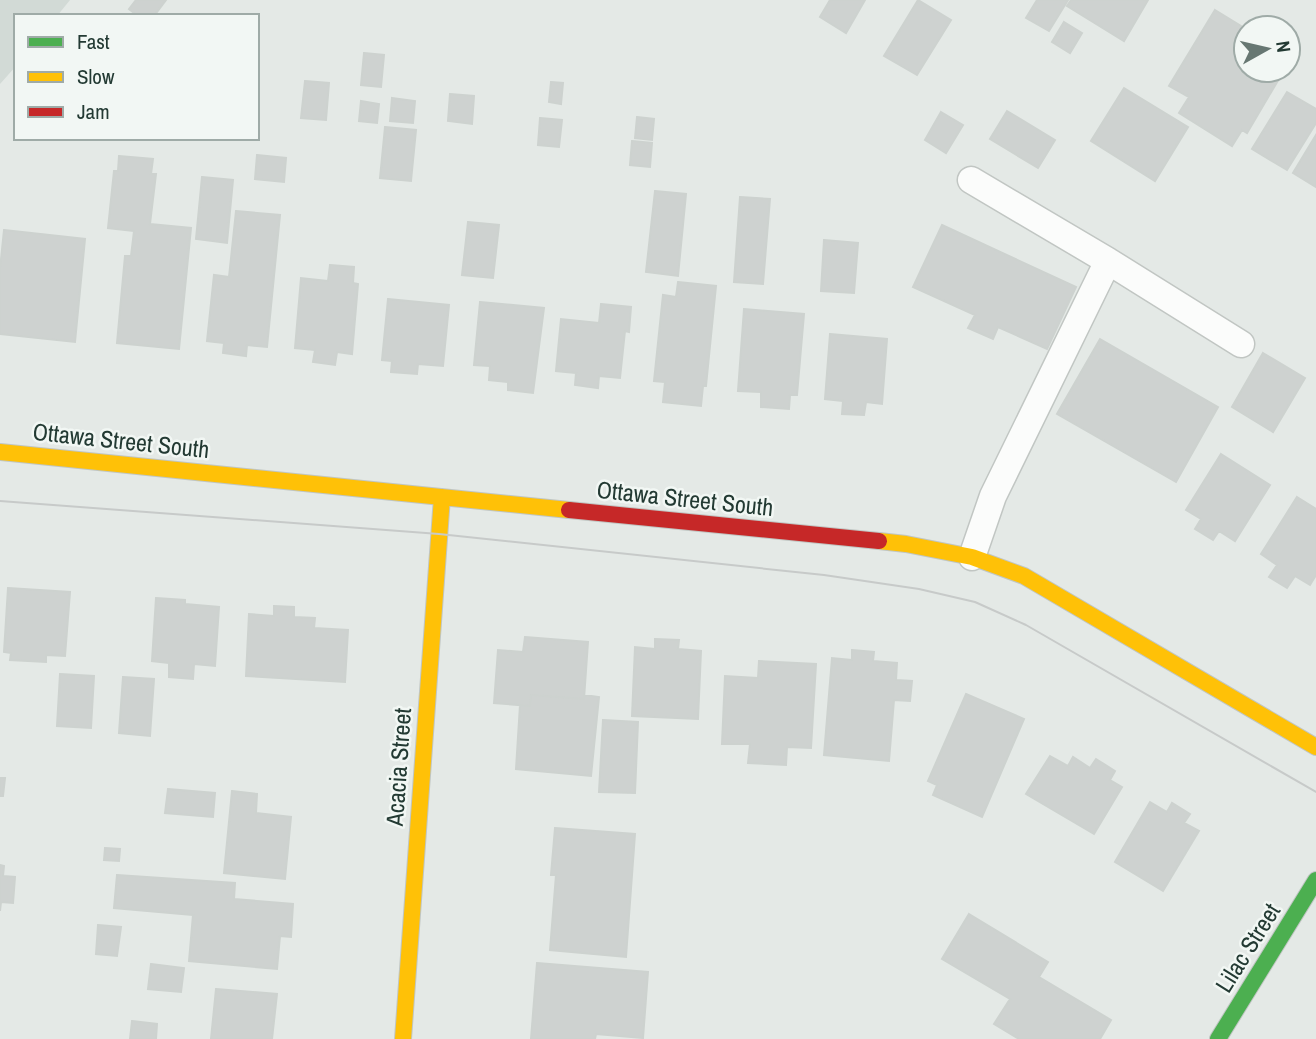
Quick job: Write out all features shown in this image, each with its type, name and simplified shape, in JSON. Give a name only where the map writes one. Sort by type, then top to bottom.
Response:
[{"type":"main road","name":"Ottawa Street South","points":[[0,452],[905,544],[972,557],[1024,576],[1316,747]]},
{"type":"main road","name":"Acacia Street","points":[[403,1039],[442,497]]},
{"type":"main road","name":"Lilac Street","points":[[1218,1039],[1316,880]]},
{"type":"lane","points":[[971,180],[1241,344]]},
{"type":"lane","points":[[972,557],[993,496],[1108,261]]},
{"type":"shaded area","points":[[0,0],[70,0],[59,14],[14,14],[14,68],[0,84]]},
{"type":"building","points":[[136,0],[166,0],[156,14],[135,14],[129,9]]},
{"type":"building","points":[[830,0],[865,0],[846,33],[820,17]]},
{"type":"building","points":[[918,0],[951,20],[917,75],[884,56]]},
{"type":"building","points":[[1037,0],[1068,0],[1049,31],[1026,18]]},
{"type":"building","points":[[1071,0],[1148,0],[1124,41],[1067,6]]},
{"type":"building","points":[[1215,10],[1232,20],[1232,84],[1276,84],[1247,133],[1242,130],[1232,146],[1179,113],[1189,97],[1169,86]]},
{"type":"building","points":[[1064,22],[1082,33],[1070,53],[1052,42]]},
{"type":"building","points":[[364,53],[384,55],[381,87],[361,85]]},
{"type":"building","points":[[305,81],[329,83],[326,120],[301,118]]},
{"type":"building","points":[[551,82],[563,83],[561,104],[549,102]]},
{"type":"building","points":[[1124,88],[1188,127],[1155,181],[1091,141]]},
{"type":"building","points":[[1287,92],[1316,109],[1316,123],[1287,170],[1252,149]]},
{"type":"building","points":[[450,94],[474,96],[472,124],[448,121]]},
{"type":"building","points":[[392,98],[415,101],[413,123],[390,121]]},
{"type":"building","points":[[361,101],[379,104],[377,123],[359,121]]},
{"type":"building","points":[[1007,111],[1055,140],[1038,168],[990,139]]},
{"type":"building","points":[[941,112],[963,125],[946,153],[925,140]]},
{"type":"building","points":[[637,117],[654,119],[652,140],[635,138]]},
{"type":"building","points":[[540,118],[562,120],[559,147],[538,145]]},
{"type":"building","points":[[385,127],[416,130],[411,181],[380,178]]},
{"type":"building","points":[[1316,135],[1316,187],[1293,173]]},
{"type":"building","points":[[632,141],[652,143],[650,167],[630,165]]},
{"type":"building","points":[[257,155],[286,158],[284,182],[255,179]]},
{"type":"building","points":[[119,156],[153,159],[151,174],[156,174],[150,224],[191,228],[179,349],[117,343],[125,256],[131,256],[134,231],[108,228],[114,171],[118,171]]},
{"type":"building","points":[[202,177],[233,180],[227,243],[196,239]]},
{"type":"building","points":[[655,191],[686,194],[678,276],[646,272]]},
{"type":"building","points":[[740,197],[770,199],[763,284],[734,282]]},
{"type":"building","points":[[236,211],[280,215],[267,347],[247,345],[246,356],[223,353],[224,343],[207,341],[214,275],[229,277]]},
{"type":"building","points":[[468,222],[499,225],[493,278],[462,275]]},
{"type":"building","points":[[942,225],[1076,287],[1047,349],[998,327],[993,339],[968,328],[975,315],[913,287]]},
{"type":"building","points":[[4,230],[85,239],[75,342],[0,334],[0,269]]},
{"type":"building","points":[[824,240],[858,243],[854,293],[821,291]]},
{"type":"building","points":[[330,265],[354,267],[353,283],[358,284],[352,354],[337,352],[335,365],[313,362],[315,350],[295,348],[301,278],[328,281]]},
{"type":"building","points":[[678,282],[716,286],[706,386],[703,386],[701,406],[663,402],[665,382],[654,381],[663,295],[676,297]]},
{"type":"building","points":[[388,299],[449,305],[443,366],[418,364],[417,374],[391,372],[392,361],[382,360]]},
{"type":"building","points":[[480,302],[544,308],[533,393],[508,390],[508,382],[489,380],[490,366],[474,365]]},
{"type":"building","points":[[601,304],[631,307],[629,332],[625,331],[620,378],[599,376],[598,388],[575,385],[576,373],[556,371],[561,319],[599,323]]},
{"type":"building","points":[[744,309],[804,314],[797,395],[790,395],[789,409],[761,407],[761,392],[738,391]]},
{"type":"building","points":[[830,334],[887,339],[882,404],[866,402],[864,415],[842,414],[843,401],[825,399]]},
{"type":"building","points":[[1100,339],[1218,407],[1176,482],[1057,414]]},
{"type":"building","points":[[1263,353],[1305,378],[1273,432],[1232,407]]},
{"type":"building","points":[[1221,454],[1270,485],[1235,541],[1219,531],[1213,540],[1195,529],[1201,519],[1186,510]]},
{"type":"building","points":[[1297,497],[1316,509],[1316,575],[1310,585],[1295,576],[1287,588],[1269,577],[1277,565],[1261,554]]},
{"type":"building","points":[[8,588],[70,592],[65,656],[46,655],[46,662],[10,660],[11,653],[4,652]]},
{"type":"building","points":[[156,598],[185,600],[185,604],[219,607],[215,666],[194,664],[193,679],[169,677],[169,663],[152,661]]},
{"type":"building","points":[[274,606],[294,607],[294,617],[315,618],[314,628],[348,630],[345,682],[246,676],[249,614],[274,616]]},
{"type":"building","points":[[525,637],[588,642],[584,699],[531,695],[530,706],[494,703],[498,650],[523,652]]},
{"type":"building","points":[[655,639],[679,640],[678,649],[701,651],[698,719],[632,716],[635,647],[655,649]]},
{"type":"building","points":[[852,650],[874,652],[873,661],[897,663],[896,680],[912,681],[910,701],[894,700],[889,761],[824,755],[832,658],[852,660]]},
{"type":"building","points":[[759,661],[816,664],[811,748],[787,747],[786,765],[748,763],[750,744],[722,744],[725,676],[758,678]]},
{"type":"building","points":[[60,674],[94,676],[91,728],[57,726]]},
{"type":"building","points":[[123,677],[154,679],[150,736],[119,733]]},
{"type":"building","points":[[966,694],[1024,719],[982,817],[933,795],[937,785],[928,781]]},
{"type":"building","points":[[531,695],[584,699],[584,695],[599,697],[591,776],[516,769],[520,705],[530,706]]},
{"type":"building","points":[[603,720],[638,722],[635,793],[599,792]]},
{"type":"building","points":[[1050,756],[1068,766],[1073,757],[1090,768],[1096,759],[1115,771],[1110,780],[1122,787],[1094,834],[1026,794]]},
{"type":"building","points":[[0,778],[5,778],[3,796],[0,796]]},
{"type":"building","points":[[168,789],[215,793],[213,817],[165,813]]},
{"type":"building","points":[[232,791],[257,794],[256,813],[291,817],[285,879],[224,873]]},
{"type":"building","points":[[1150,802],[1167,812],[1172,803],[1190,814],[1184,823],[1199,831],[1163,891],[1115,862]]},
{"type":"building","points":[[555,828],[635,834],[626,957],[550,950],[556,875],[551,875]]},
{"type":"building","points":[[105,848],[120,849],[119,861],[104,860]]},
{"type":"building","points":[[0,865],[4,866],[3,876],[15,877],[13,903],[1,902],[0,911]]},
{"type":"building","points":[[117,875],[235,883],[234,899],[293,904],[291,937],[280,936],[277,969],[189,961],[193,915],[114,908]]},
{"type":"building","points":[[969,914],[1048,962],[1039,977],[1111,1020],[1100,1039],[1019,1039],[994,1024],[1010,999],[942,959]]},
{"type":"building","points":[[98,925],[121,927],[117,956],[96,954]]},
{"type":"building","points":[[537,963],[648,972],[643,1038],[596,1034],[595,1039],[531,1039]]},
{"type":"building","points":[[151,964],[184,968],[181,992],[148,989]]},
{"type":"building","points":[[216,989],[277,994],[272,1039],[211,1039]]},
{"type":"building","points":[[132,1021],[157,1024],[156,1039],[130,1039]]},
{"type":"tram line","points":[[0,501],[439,534],[824,575],[919,589],[975,602],[1026,625],[1316,792]]},
{"type":"traffic: fast","points":[[1218,1039],[1316,880]]},
{"type":"traffic: slow","points":[[0,452],[569,510]]},
{"type":"traffic: slow","points":[[403,1039],[442,497]]},
{"type":"traffic: slow","points":[[879,541],[972,557],[1024,576],[1316,747]]},
{"type":"traffic: jam","points":[[569,510],[879,541]]}]
